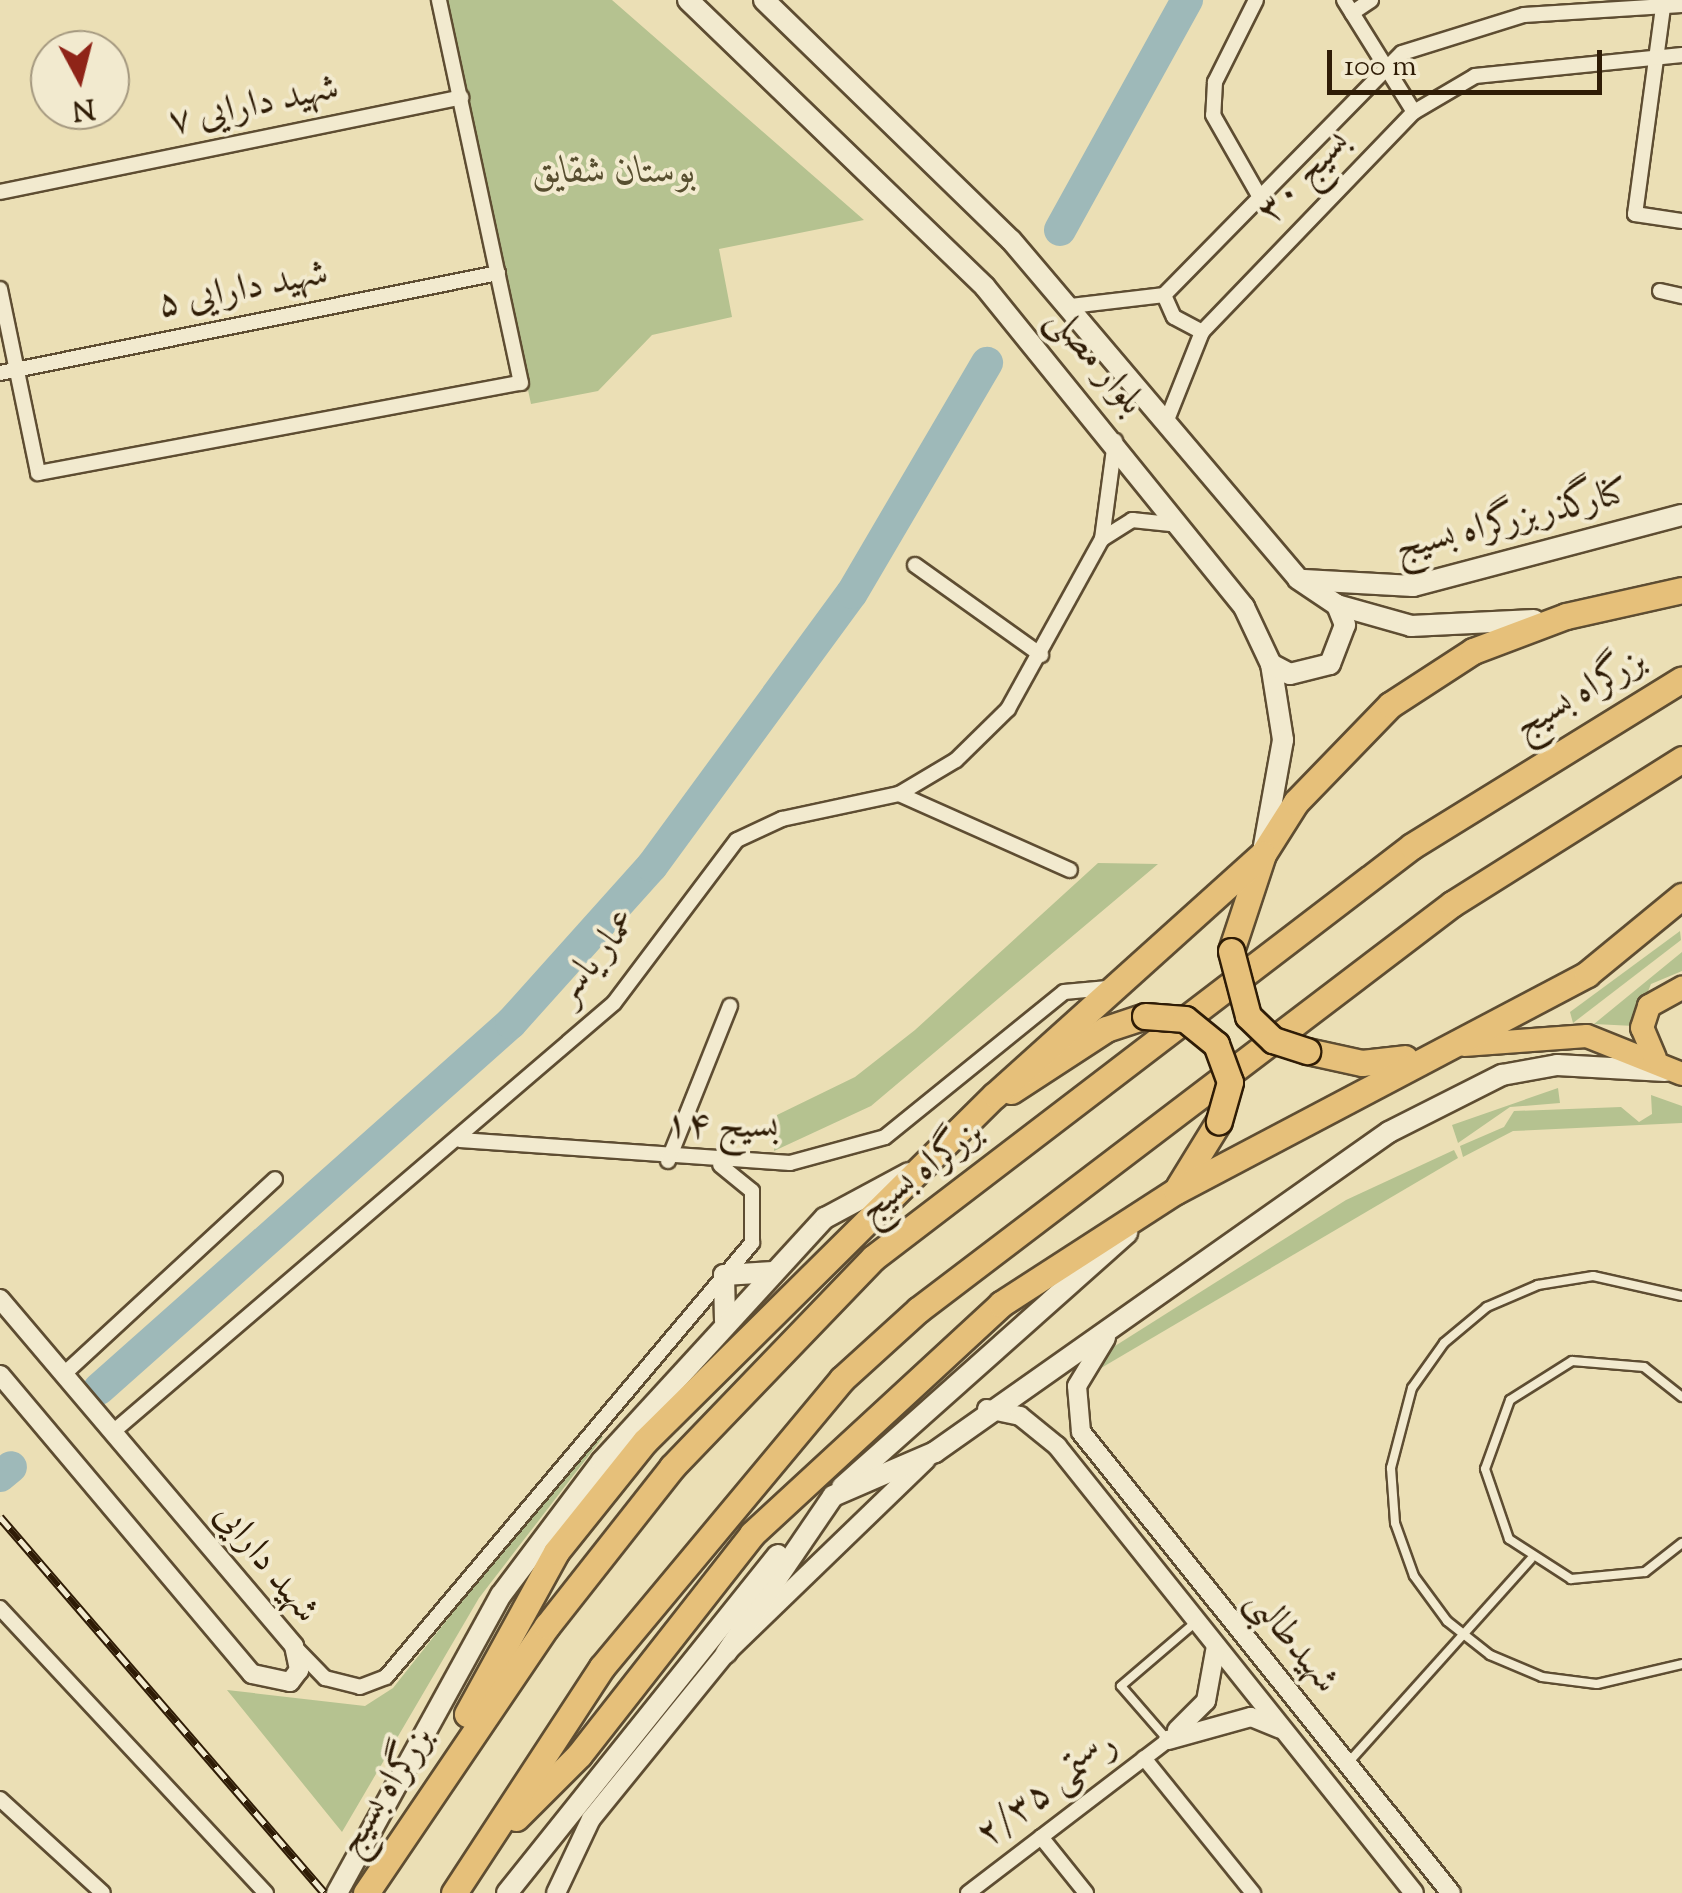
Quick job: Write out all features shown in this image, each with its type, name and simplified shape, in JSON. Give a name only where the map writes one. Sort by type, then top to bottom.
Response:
[{"type":"highway","points":[[1420,1056],[1362,1063],[1308,1051],[1273,1040],[1248,1016],[1232,950],[1263,854],[1296,802],[1390,705],[1473,651],[1566,616],[1675,595]]},
{"type":"highway","name":"بزرگراه بسیج","points":[[366,1893],[412,1814],[672,1466],[873,1258],[1412,846],[1682,679]]},
{"type":"highway","points":[[454,1893],[602,1667],[854,1368],[1452,904],[1682,759]]},
{"type":"highway","points":[[412,1814],[567,1538],[645,1441],[995,1095],[1263,854]]},
{"type":"highway","points":[[478,1856],[579,1755],[752,1534],[873,1415],[1001,1304],[1176,1191],[1420,1056],[1587,974],[1682,896]]},
{"type":"highway","points":[[995,1095],[1024,1088],[1106,1029],[1144,1016],[1185,1019],[1216,1044],[1230,1082],[1220,1121],[1176,1191]]},
{"type":"main road","name":"بلوار مصلی","points":[[688,0],[985,287],[1115,440],[1244,607],[1271,664],[1283,740],[1263,854]]},
{"type":"main road","name":"بلوار مصلی","points":[[764,0],[1070,306],[1164,425],[1298,579],[1337,605],[1411,626],[1566,616]]},
{"type":"main road","name":"کنارگذربزرگراه بسیج","points":[[1298,579],[1413,586],[1682,515]]},
{"type":"main road","points":[[1271,664],[1300,674],[1330,664],[1342,646],[1337,605]]},
{"type":"main road","points":[[1655,1058],[1642,1028],[1649,1006],[1682,988]]},
{"type":"main road","points":[[1420,1056],[1532,1033],[1587,1036],[1655,1058],[1681,1073]]},
{"type":"main road","points":[[726,1653],[833,1496],[935,1452],[985,1409],[1136,1304],[1442,1100],[1557,1064],[1681,1073]]},
{"type":"main road","points":[[336,1893],[501,1596],[725,1322],[824,1218],[925,1164]]},
{"type":"main road","points":[[507,1893],[833,1496],[1176,1191]]},
{"type":"main road","points":[[725,1322],[724,1275],[773,1272]]},
{"type":"street","points":[[0,289],[38,474],[521,384],[439,0]]},
{"type":"street","points":[[1256,0],[1215,82],[1213,115],[1257,192]]},
{"type":"street","points":[[1371,0],[1348,6],[1414,112]]},
{"type":"street","points":[[1070,306],[1164,294],[1383,64],[1456,30],[1524,14],[1662,2],[1682,5]]},
{"type":"street","points":[[1662,2],[1659,54],[1635,214],[1682,221]]},
{"type":"street","name":"بسیج ۳۰","points":[[1164,425],[1202,332],[1414,112],[1476,76],[1682,54]]},
{"type":"street","name":"شهید دارایی ۷","points":[[0,192],[462,98]]},
{"type":"street","name":"شهید دارایی ۵","points":[[0,373],[498,273]]},
{"type":"street","points":[[1660,291],[1682,296]]},
{"type":"street","points":[[1164,294],[1174,317],[1202,332]]},
{"type":"street","points":[[1102,539],[1115,440]]},
{"type":"street","points":[[1102,539],[1132,520],[1183,525]]},
{"type":"street","name":"عمار یاسر","points":[[114,1431],[460,1140],[614,1003],[737,840],[782,818],[899,794],[956,760],[1008,709],[1102,539]]},
{"type":"street","points":[[915,564],[1041,655]]},
{"type":"street","points":[[899,794],[1070,870]]},
{"type":"street","name":"بسیج ۱۴","points":[[460,1140],[720,1165],[790,1163],[884,1137],[1064,992],[1110,988]]},
{"type":"street","points":[[668,1161],[730,1006]]},
{"type":"street","points":[[294,1646],[326,1678],[360,1688],[386,1676],[752,1243],[758,1219],[752,1191],[720,1165]]},
{"type":"street","points":[[64,1374],[275,1179]]},
{"type":"street","name":"شهید دارایی","points":[[0,1299],[294,1646],[299,1670],[290,1682],[252,1674],[0,1375]]},
{"type":"street","points":[[1057,1446],[1060,1430],[1081,1432],[1077,1386],[1136,1304]]},
{"type":"street","name":"شهیدطالبی","points":[[985,1409],[1020,1416],[1057,1446],[1414,1893]]},
{"type":"street","name":"شهیدطالبی","points":[[1081,1432],[1451,1893]]},
{"type":"street","points":[[556,1893],[591,1819],[726,1653],[935,1452]]},
{"type":"street","points":[[0,1608],[266,1893]]},
{"type":"street","points":[[1168,1740],[1206,1701],[1216,1645]]},
{"type":"street","points":[[1168,1740],[1252,1716],[1290,1737]]},
{"type":"street","name":"رستمی ۲/۳۵","points":[[968,1893],[1168,1740]]},
{"type":"street","points":[[1144,1758],[1252,1893]]},
{"type":"street","points":[[1327,1783],[1348,1764]]},
{"type":"street","points":[[0,1799],[103,1893]]},
{"type":"street","points":[[1040,1837],[1086,1893]]},
{"type":"lane","points":[[1682,1296],[1621,1278],[1538,1284],[1476,1315],[1427,1364],[1402,1414],[1391,1496],[1414,1576],[1464,1636],[1515,1668],[1569,1682],[1624,1682],[1682,1664]]},
{"type":"lane","points":[[1681,1394],[1644,1368],[1609,1358],[1538,1375],[1510,1400],[1486,1469],[1492,1506],[1531,1559],[1571,1579],[1608,1582],[1644,1572],[1682,1544]]},
{"type":"lane","points":[[1348,1764],[1531,1559]]},
{"type":"lane","points":[[1168,1740],[1121,1686],[1198,1622]]},
{"type":"green space","name":"بوستان شقایق","points":[[445,0],[612,0],[864,220],[719,249],[732,317],[652,335],[598,391],[531,404]]},
{"type":"green space","points":[[1098,863],[1158,864],[871,1106],[774,1151],[777,1115],[855,1077],[915,1030]]},
{"type":"green space","points":[[1680,931],[1681,940],[1573,1023],[1570,1012]]},
{"type":"green space","points":[[1682,952],[1682,971],[1651,984],[1634,1026],[1594,1024]]},
{"type":"green space","points":[[1558,1088],[1560,1103],[1510,1107],[1458,1143],[1452,1125]]},
{"type":"green space","points":[[1651,1095],[1682,1106],[1682,1123],[1513,1131],[1463,1157],[1460,1146],[1504,1127],[1514,1111],[1621,1107],[1639,1122],[1652,1114]]},
{"type":"green space","points":[[1454,1150],[1458,1158],[1096,1371],[1096,1358],[1346,1200]]},
{"type":"green space","points":[[596,1432],[603,1437],[479,1598],[342,1832],[227,1690],[365,1706],[393,1688]]},
{"type":"waterway","points":[[1060,230],[1187,0]]},
{"type":"waterway","points":[[99,1389],[511,1023],[652,866],[852,593],[987,363]]},
{"type":"waterway","points":[[0,1476],[11,1467]]},
{"type":"railway","points":[[0,1517],[324,1893]]}]
